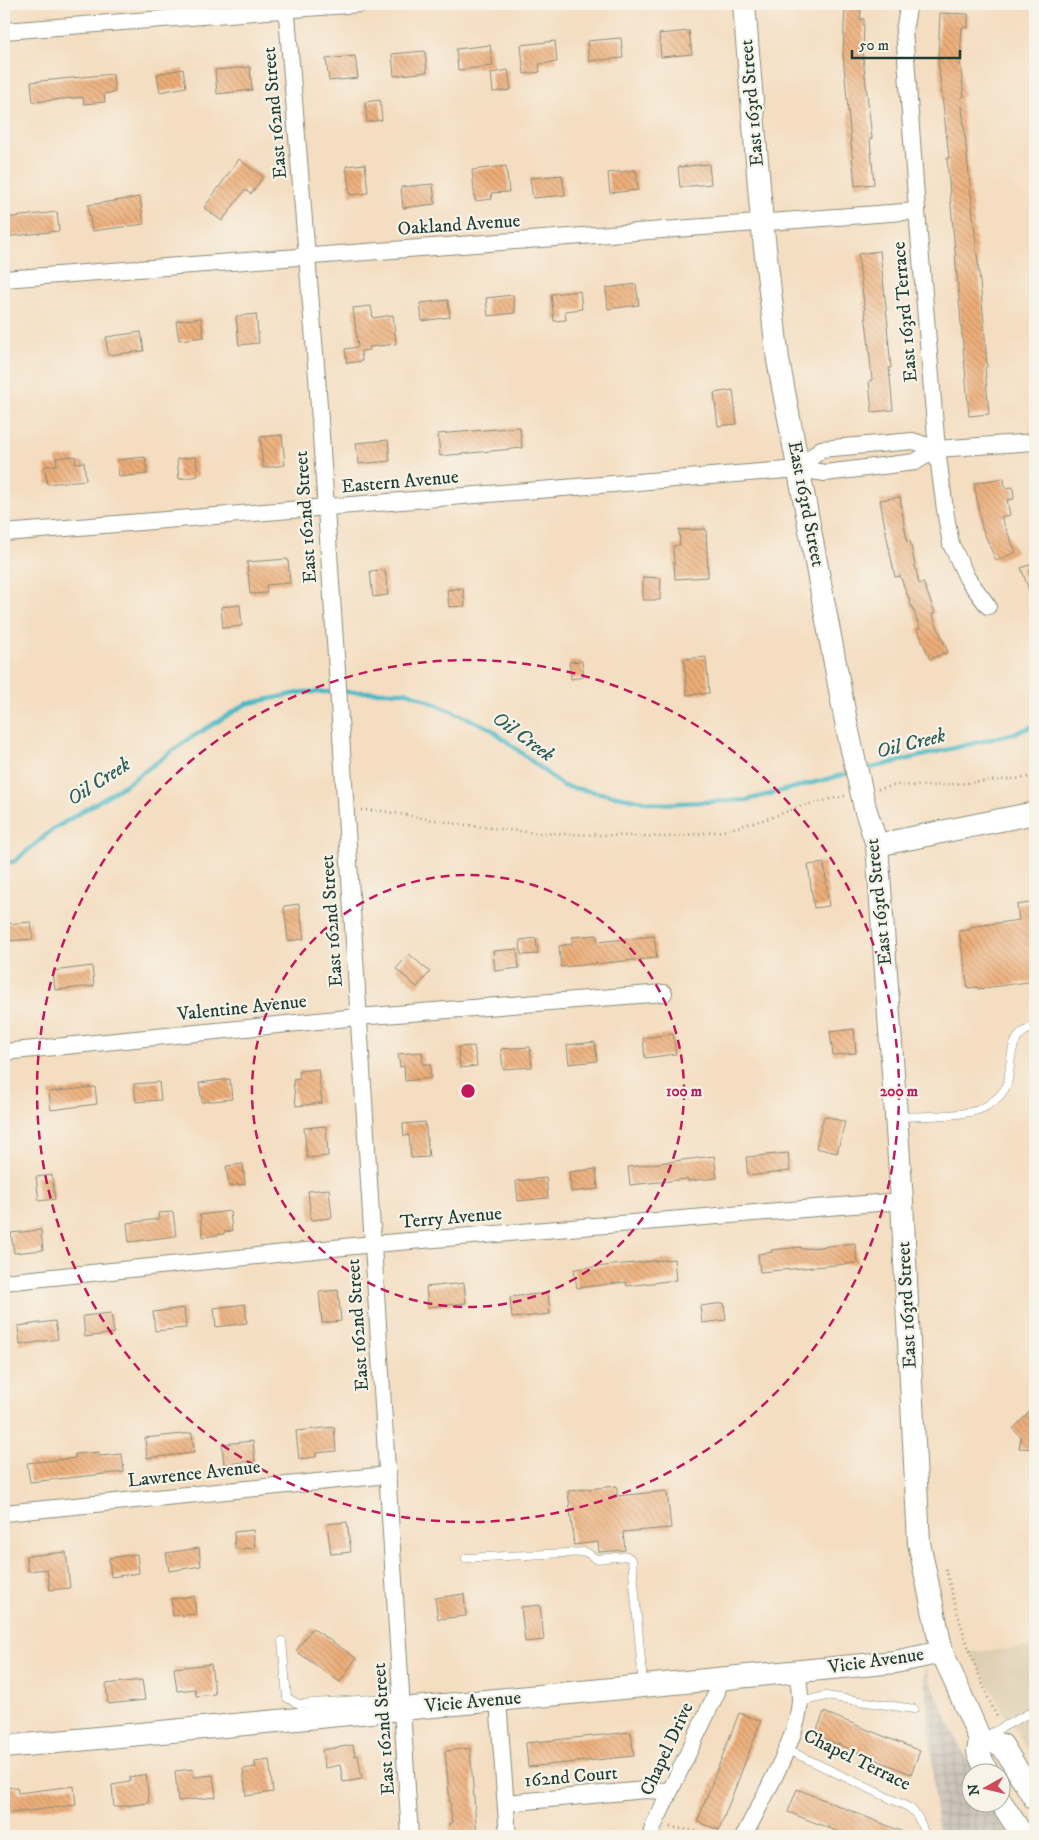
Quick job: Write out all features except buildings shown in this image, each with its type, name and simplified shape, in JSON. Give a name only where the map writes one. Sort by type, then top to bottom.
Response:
[{"type":"street","points":[[4,31],[286,7],[360,4]]},
{"type":"street","name":"East 163rd Street","points":[[744,4],[762,222],[778,360],[847,727],[858,802],[876,845],[902,1201],[919,1543],[942,1652],[980,1740],[978,1752],[983,1762]]},
{"type":"street","name":"East 163rd Terrace","points":[[909,4],[904,30],[917,211],[944,510],[951,544],[967,578],[988,606]]},
{"type":"street","name":"East 162nd Street","points":[[286,7],[307,256],[337,671],[410,1836]]},
{"type":"street","name":"Oakland Avenue","points":[[4,279],[917,211]]},
{"type":"street","name":"Eastern Avenue","points":[[800,469],[821,450],[914,441],[937,449],[1035,442]]},
{"type":"street","name":"Eastern Avenue","points":[[4,533],[800,469],[825,473],[914,462],[937,449]]},
{"type":"street","points":[[876,845],[1035,812]]},
{"type":"street","name":"Valentine Avenue","points":[[4,1052],[358,1017],[664,993]]},
{"type":"street","name":"Terry Avenue","points":[[4,1282],[373,1244],[902,1201]]},
{"type":"street","name":"Lawrence Avenue","points":[[4,1513],[388,1475]]},
{"type":"street","name":"Vicie Avenue","points":[[4,1747],[402,1703],[498,1700],[895,1662],[942,1652]]},
{"type":"street","name":"Chapel Terrace","points":[[744,1836],[786,1749],[797,1720],[800,1702],[797,1671]]},
{"type":"street","name":"Chapel Drive","points":[[652,1831],[717,1692],[719,1679]]},
{"type":"street","points":[[498,1700],[508,1836]]},
{"type":"street","points":[[980,1740],[1002,1745],[1035,1800]]},
{"type":"street","name":"162nd Court","points":[[506,1803],[645,1790],[669,1792]]},
{"type":"street","points":[[1007,1812],[1023,1836]]},
{"type":"lane","points":[[896,1117],[968,1112],[981,1109],[991,1103],[1007,1086],[1011,1050],[1017,1038],[1028,1028],[1035,1027]]},
{"type":"lane","points":[[466,1558],[586,1552],[596,1559],[627,1556],[632,1560],[643,1686]]},
{"type":"lane","points":[[282,1641],[287,1698],[299,1704],[402,1703]]},
{"type":"lane","points":[[800,1702],[826,1696],[914,1709]]},
{"type":"lane","points":[[980,1740],[1035,1710]]},
{"type":"lane","name":"Chapel Terrace","points":[[786,1749],[910,1808],[916,1814],[925,1836]]},
{"type":"path","points":[[876,789],[897,784],[938,786],[1035,778]]},
{"type":"path","points":[[355,810],[382,811],[458,824],[536,833],[668,837],[723,830],[770,818],[801,806],[858,802]]},
{"type":"path","points":[[946,1569],[966,1642],[983,1687],[1003,1727]]},
{"type":"path","points":[[652,1831],[674,1827],[725,1836]]},
{"type":"shaded area","points":[[1035,1647],[1035,1761],[1003,1711],[970,1652]]},
{"type":"shaded area","points":[[924,1666],[955,1737],[969,1762],[962,1762],[962,1812],[995,1812],[1008,1836],[938,1836]]},
{"type":"waterway","name":"Oil Creek","points":[[4,864],[15,861],[52,830],[128,783],[189,739],[246,704],[303,692],[408,692],[490,728],[563,786],[659,804],[747,800],[850,773]]},
{"type":"waterway","name":"Oil Creek","points":[[863,770],[1016,733],[1035,725]]}]
